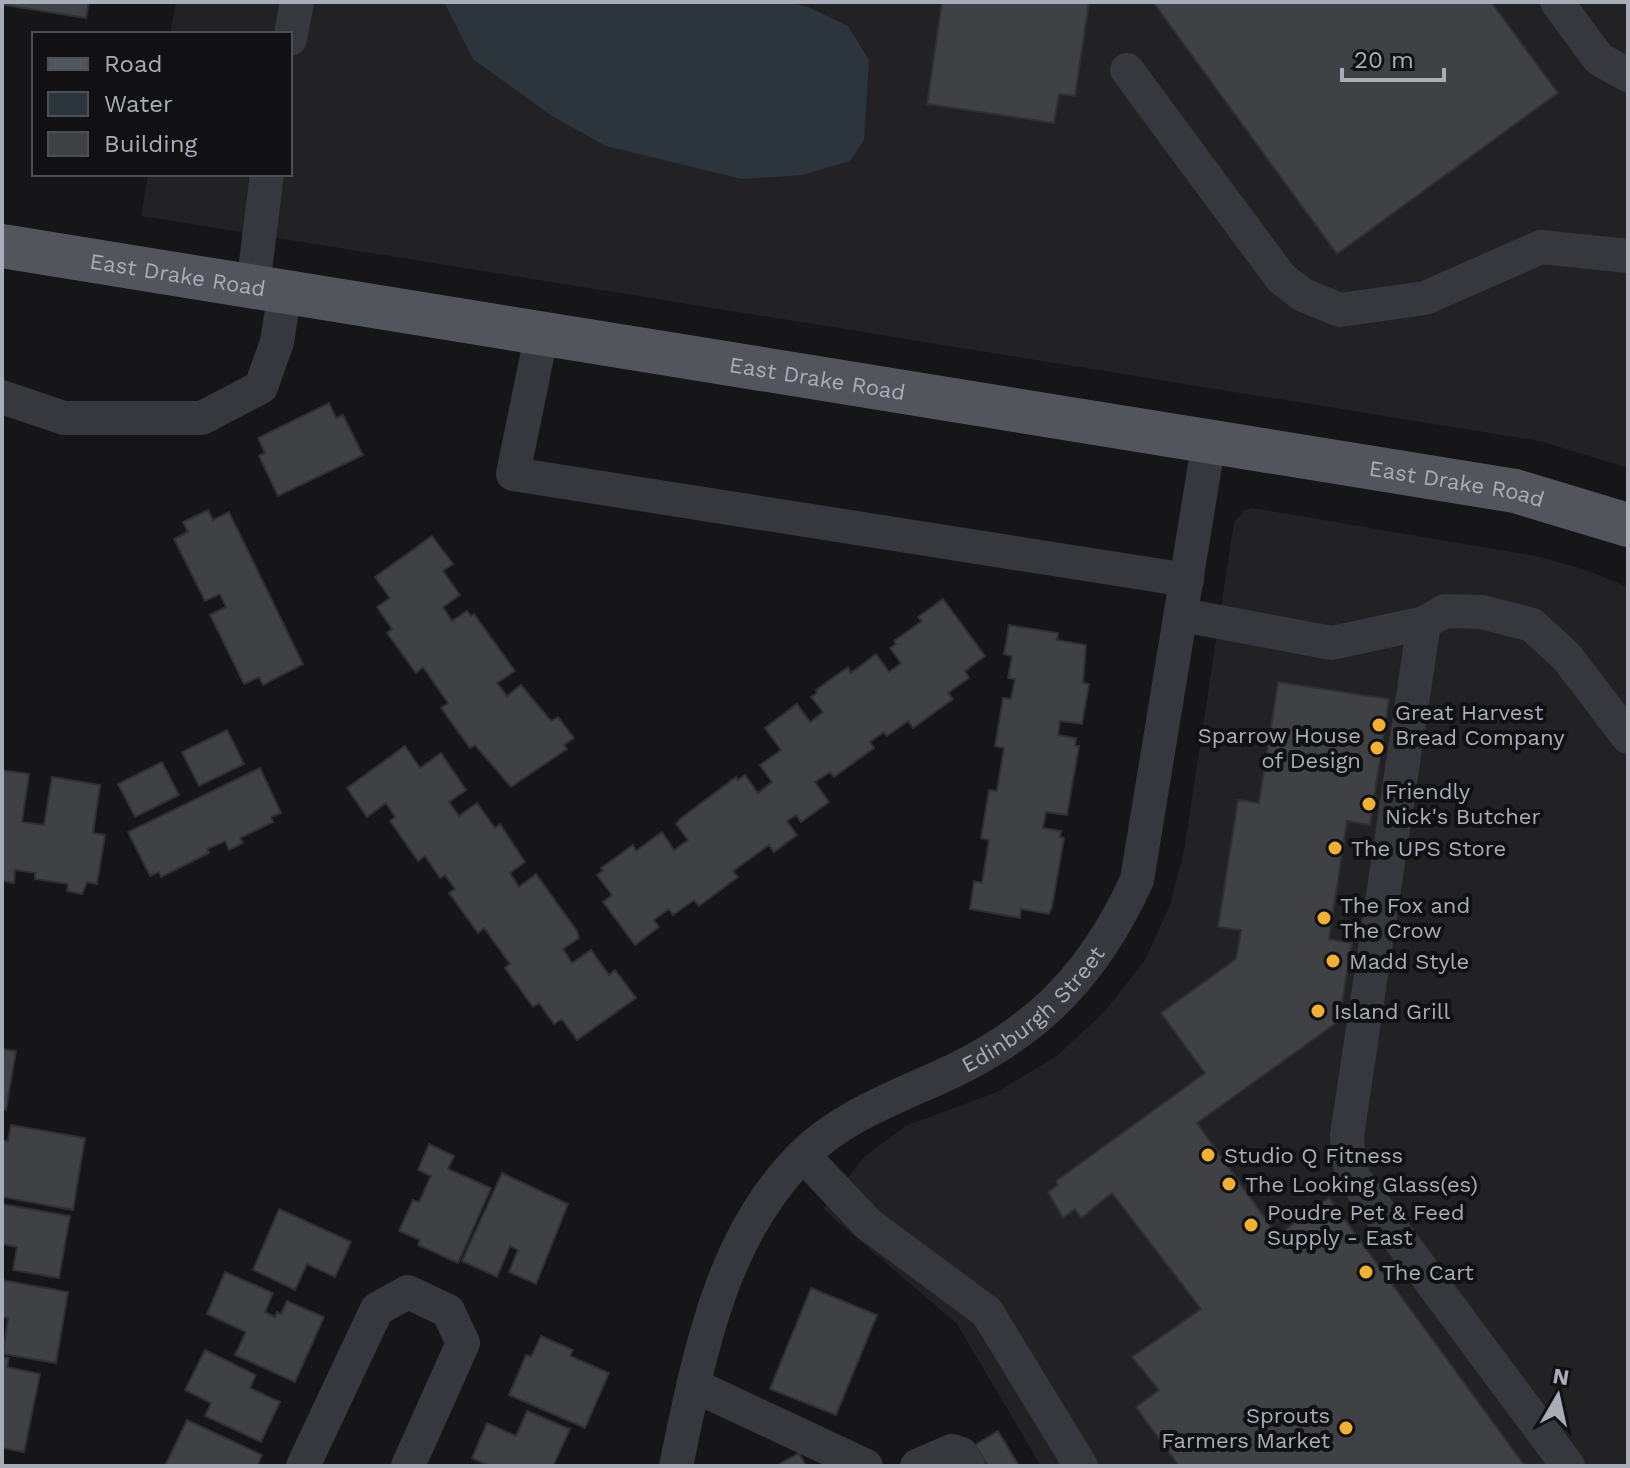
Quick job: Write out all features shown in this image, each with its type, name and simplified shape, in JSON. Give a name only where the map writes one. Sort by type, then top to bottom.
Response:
[{"type":"main road","name":"East Drake Road","points":[[2,246],[1515,491],[1628,525]]},
{"type":"street","points":[[291,32],[297,2]]},
{"type":"street","points":[[1557,2],[1599,59],[1628,75]]},
{"type":"street","points":[[1127,70],[1281,278],[1303,295],[1340,310],[1425,298],[1541,247],[1628,256]]},
{"type":"street","points":[[2,397],[64,418],[202,418],[261,387],[277,342],[269,288],[267,176]]},
{"type":"street","points":[[542,332],[513,474],[1187,580]]},
{"type":"street","name":"Edinburgh Street","points":[[676,1466],[693,1385],[726,1274],[750,1226],[803,1155],[878,1102],[952,1071],[1011,1040],[1084,973],[1100,952],[1137,880],[1209,441]]},
{"type":"street","points":[[1182,615],[1332,643],[1424,623],[1445,611],[1482,612],[1532,625],[1566,656],[1628,737]]},
{"type":"street","points":[[1424,623],[1347,1135],[1348,1158],[1354,1178],[1568,1466]]},
{"type":"street","points":[[803,1155],[868,1224],[987,1312],[1081,1466]]},
{"type":"street","points":[[303,1466],[377,1309],[408,1292],[448,1311],[463,1343],[408,1466]]},
{"type":"street","points":[[693,1385],[866,1466]]},
{"type":"street","points":[[917,1466],[952,1451],[961,1454],[968,1466]]},
{"type":"shaded area","points":[[176,2],[1628,2],[1628,468],[1540,441],[141,216],[148,176],[292,176],[292,32],[170,32]]},
{"type":"shaded area","points":[[1252,508],[1536,556],[1583,569],[1628,587],[1628,1466],[1041,1466],[957,1324],[823,1209],[865,1156],[906,1126],[997,1092],[1057,1056],[1105,1011],[1145,960],[1170,905],[1184,851],[1234,522],[1245,510]]},
{"type":"water","points":[[444,2],[778,2],[806,6],[848,26],[869,60],[864,140],[850,161],[802,175],[742,179],[606,146],[552,116],[473,59]]},
{"type":"building","points":[[5,2],[89,2],[86,18],[4,5]]},
{"type":"building","points":[[942,2],[1089,2],[1075,96],[1059,94],[1054,123],[927,104]]},
{"type":"building","points":[[1153,2],[1491,2],[1558,93],[1337,254]]},
{"type":"building","points":[[329,403],[336,418],[343,415],[363,455],[278,496],[259,456],[265,453],[258,438]]},
{"type":"building","points":[[208,510],[213,520],[229,512],[303,664],[263,685],[259,677],[244,684],[210,615],[226,607],[220,594],[205,601],[174,539],[188,532],[183,522]]},
{"type":"building","points":[[432,536],[453,564],[443,571],[460,595],[443,607],[452,621],[467,611],[471,616],[474,614],[515,671],[497,683],[507,696],[521,685],[551,721],[558,717],[574,738],[564,745],[567,749],[511,787],[475,745],[470,748],[441,708],[448,703],[423,667],[416,673],[387,633],[392,629],[377,607],[390,598],[375,577]]},
{"type":"building","points":[[943,599],[985,656],[965,671],[969,678],[948,693],[953,699],[913,728],[908,721],[887,736],[884,732],[870,742],[874,748],[834,777],[830,772],[815,782],[829,802],[801,822],[796,815],[787,821],[797,835],[774,852],[769,845],[733,871],[738,877],[699,906],[694,900],[673,915],[669,909],[654,920],[659,927],[635,945],[603,902],[612,895],[597,875],[603,871],[601,868],[633,845],[636,851],[662,832],[674,850],[688,840],[676,824],[680,819],[736,777],[738,780],[745,775],[758,793],[772,782],[760,765],[781,750],[765,728],[797,704],[810,722],[823,712],[811,697],[817,693],[816,690],[848,667],[851,673],[876,654],[889,672],[901,663],[890,648],[896,644],[894,641],[922,621],[918,617]]},
{"type":"building","points":[[1009,625],[1058,633],[1057,640],[1086,645],[1083,683],[1089,684],[1082,724],[1060,721],[1058,735],[1076,738],[1075,746],[1079,746],[1067,815],[1046,812],[1043,828],[1061,831],[1060,837],[1064,838],[1052,907],[1049,914],[1021,909],[1020,918],[970,909],[974,881],[982,883],[989,840],[981,838],[989,790],[997,791],[1004,748],[995,746],[1003,698],[1011,699],[1015,679],[1008,678],[1012,656],[1004,654]]},
{"type":"building","points":[[1278,682],[1389,699],[1370,825],[1347,821],[1329,939],[1352,943],[1339,1021],[1197,1123],[1277,1235],[1329,1198],[1525,1466],[1179,1466],[1136,1407],[1159,1390],[1132,1357],[1201,1309],[1112,1193],[1081,1218],[1075,1209],[1063,1218],[1048,1192],[1058,1185],[1056,1181],[1205,1073],[1161,1013],[1236,959],[1241,930],[1218,927],[1238,800],[1259,803]]},
{"type":"building","points":[[227,730],[244,764],[199,786],[182,752]]},
{"type":"building","points":[[405,746],[420,768],[441,753],[466,790],[449,802],[459,816],[477,803],[495,828],[500,824],[525,862],[510,873],[519,887],[536,874],[577,931],[579,938],[563,949],[572,963],[591,950],[609,975],[615,970],[636,998],[577,1040],[562,1019],[554,1024],[539,1003],[533,1007],[505,968],[510,964],[484,928],[478,933],[449,893],[455,889],[445,875],[440,878],[425,856],[418,861],[390,821],[395,817],[386,803],[367,817],[347,788]]},
{"type":"building","points":[[162,762],[179,795],[135,817],[118,784]]},
{"type":"building","points":[[260,768],[281,813],[271,817],[273,822],[240,838],[243,843],[229,850],[225,841],[207,849],[209,853],[161,877],[159,872],[150,876],[128,832]]},
{"type":"building","points":[[2,770],[29,774],[22,822],[44,825],[52,777],[100,785],[93,833],[105,835],[97,884],[87,882],[82,894],[67,891],[68,884],[35,879],[35,873],[15,870],[14,883],[2,881]]},
{"type":"building","points":[[2,1049],[16,1051],[6,1110],[2,1109]]},
{"type":"building","points":[[11,1125],[85,1138],[73,1210],[2,1197],[2,1140],[8,1141]]},
{"type":"building","points":[[429,1144],[454,1156],[448,1169],[491,1188],[458,1263],[418,1245],[420,1240],[399,1231],[413,1200],[419,1202],[431,1176],[418,1170]]},
{"type":"building","points":[[502,1173],[568,1204],[536,1284],[509,1272],[518,1250],[510,1246],[497,1277],[462,1261]]},
{"type":"building","points":[[2,1204],[70,1216],[59,1278],[13,1270],[17,1247],[2,1244]]},
{"type":"building","points":[[279,1209],[351,1242],[335,1277],[307,1264],[295,1290],[253,1270]]},
{"type":"building","points":[[225,1272],[273,1293],[265,1312],[275,1317],[277,1312],[281,1314],[287,1301],[324,1317],[295,1382],[235,1355],[246,1332],[207,1314]]},
{"type":"building","points":[[2,1280],[68,1292],[56,1363],[3,1354],[8,1318],[2,1317]]},
{"type":"building","points":[[811,1288],[877,1315],[836,1415],[770,1389]]},
{"type":"building","points":[[541,1336],[573,1350],[570,1356],[609,1373],[585,1428],[509,1395],[526,1355],[531,1357]]},
{"type":"building","points":[[205,1350],[256,1375],[250,1388],[280,1402],[261,1442],[205,1416],[211,1403],[185,1390]]},
{"type":"building","points":[[2,1357],[9,1358],[7,1367],[40,1374],[24,1452],[2,1448]]},
{"type":"building","points":[[527,1411],[570,1429],[553,1466],[490,1466],[472,1458],[487,1423],[516,1436]]},
{"type":"building","points":[[187,1420],[262,1455],[257,1466],[165,1466]]},
{"type":"building","points":[[998,1431],[1019,1466],[988,1466],[975,1445]]},
{"type":"building","points":[[799,1453],[806,1466],[776,1466]]},
{"type":"place","name":"Great Harvest Bread Company","points":[[1379,725]]},
{"type":"place","name":"Sparrow House of Design","points":[[1377,748]]},
{"type":"place","name":"Friendly Nick's Butcher","points":[[1369,804]]},
{"type":"place","name":"The UPS Store","points":[[1335,848]]},
{"type":"place","name":"The Fox and The Crow","points":[[1324,918]]},
{"type":"place","name":"Madd Style","points":[[1333,961]]},
{"type":"place","name":"Island Grill","points":[[1318,1011]]},
{"type":"place","name":"Studio Q Fitness","points":[[1208,1155]]},
{"type":"place","name":"The Looking Glass(es)","points":[[1229,1184]]},
{"type":"place","name":"Poudre Pet & Feed Supply - East","points":[[1251,1225]]},
{"type":"place","name":"The Cart","points":[[1366,1272]]},
{"type":"place","name":"Sprouts Farmers Market","points":[[1346,1428]]}]
